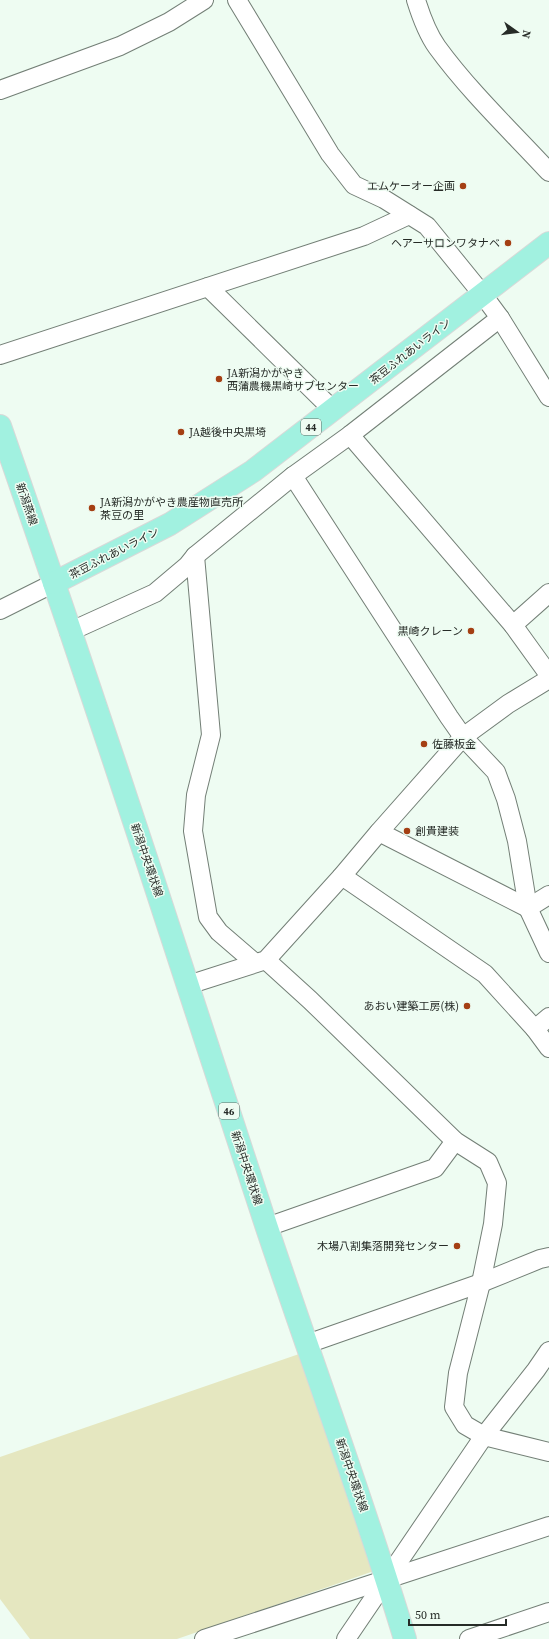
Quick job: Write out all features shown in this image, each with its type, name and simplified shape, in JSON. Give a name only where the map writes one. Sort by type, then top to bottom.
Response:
[{"type":"main road","name":"茶豆ふれあいライン","points":[[54,583],[170,524],[253,471],[549,243]]},
{"type":"main road","name":"新潟燕線","points":[[0,426],[54,583]]},
{"type":"main road","name":"新潟中央環状線","points":[[54,583],[69,632],[188,985],[266,1227],[308,1344],[387,1579],[405,1639]]},
{"type":"street","points":[[0,90],[120,46],[169,22],[204,0]]},
{"type":"street","points":[[237,0],[330,154],[354,185],[384,199],[427,226],[500,318],[549,397]]},
{"type":"street","points":[[416,0],[422,19],[437,46],[468,84],[549,172]]},
{"type":"street","points":[[0,355],[364,236],[409,215]]},
{"type":"street","points":[[208,287],[333,410]]},
{"type":"street","points":[[69,632],[154,593],[187,566],[196,556],[293,476],[350,435],[500,318]]},
{"type":"street","points":[[350,435],[513,625],[549,675]]},
{"type":"street","points":[[293,476],[463,738],[496,772],[506,799],[517,841],[528,908],[549,953]]},
{"type":"street","points":[[196,556],[211,735],[196,795],[193,831],[208,917],[219,932],[260,961],[310,1000],[455,1141],[488,1162],[497,1183],[493,1224],[481,1283],[458,1373],[454,1407],[465,1425],[484,1436],[549,1452]]},
{"type":"street","name":"茶豆ふれあいライン","points":[[0,610],[54,583]]},
{"type":"street","points":[[513,625],[549,593]]},
{"type":"street","points":[[188,985],[260,961],[342,876],[463,738],[508,704],[549,680]]},
{"type":"street","points":[[379,832],[528,908]]},
{"type":"street","points":[[342,876],[485,974],[535,1029],[549,1048]]},
{"type":"street","points":[[528,908],[549,895]]},
{"type":"street","points":[[535,1029],[549,1017]]},
{"type":"street","points":[[266,1227],[435,1168],[455,1141]]},
{"type":"street","points":[[308,1344],[481,1283],[540,1259],[549,1257]]},
{"type":"street","points":[[346,1639],[484,1436],[536,1370],[549,1351]]},
{"type":"street","points":[[204,1639],[549,1526]]},
{"type":"street","points":[[469,1639],[549,1612]]},
{"type":"green space","points":[[302,1353],[374,1571],[177,1639],[30,1639],[0,1599],[0,1457]]},
{"type":"place","name":"エムケーオー企画","points":[[463,186]]},
{"type":"place","name":"ヘアーサロンワタナベ","points":[[508,243]]},
{"type":"place","name":"JA新潟かがやき 西蒲農機黒崎サブセンター","points":[[219,379]]},
{"type":"place","name":"JA越後中央黒埼","points":[[181,432]]},
{"type":"place","name":"JA新潟かがやき農産物直売所 茶豆の里","points":[[92,508]]},
{"type":"place","name":"黒崎クレーン","points":[[471,631]]},
{"type":"place","name":"佐藤板金","points":[[424,744]]},
{"type":"place","name":"創貴建装","points":[[407,831]]},
{"type":"place","name":"あおい建築工房(株)","points":[[467,1006]]},
{"type":"place","name":"木場八割集落開発センター","points":[[457,1246]]}]
